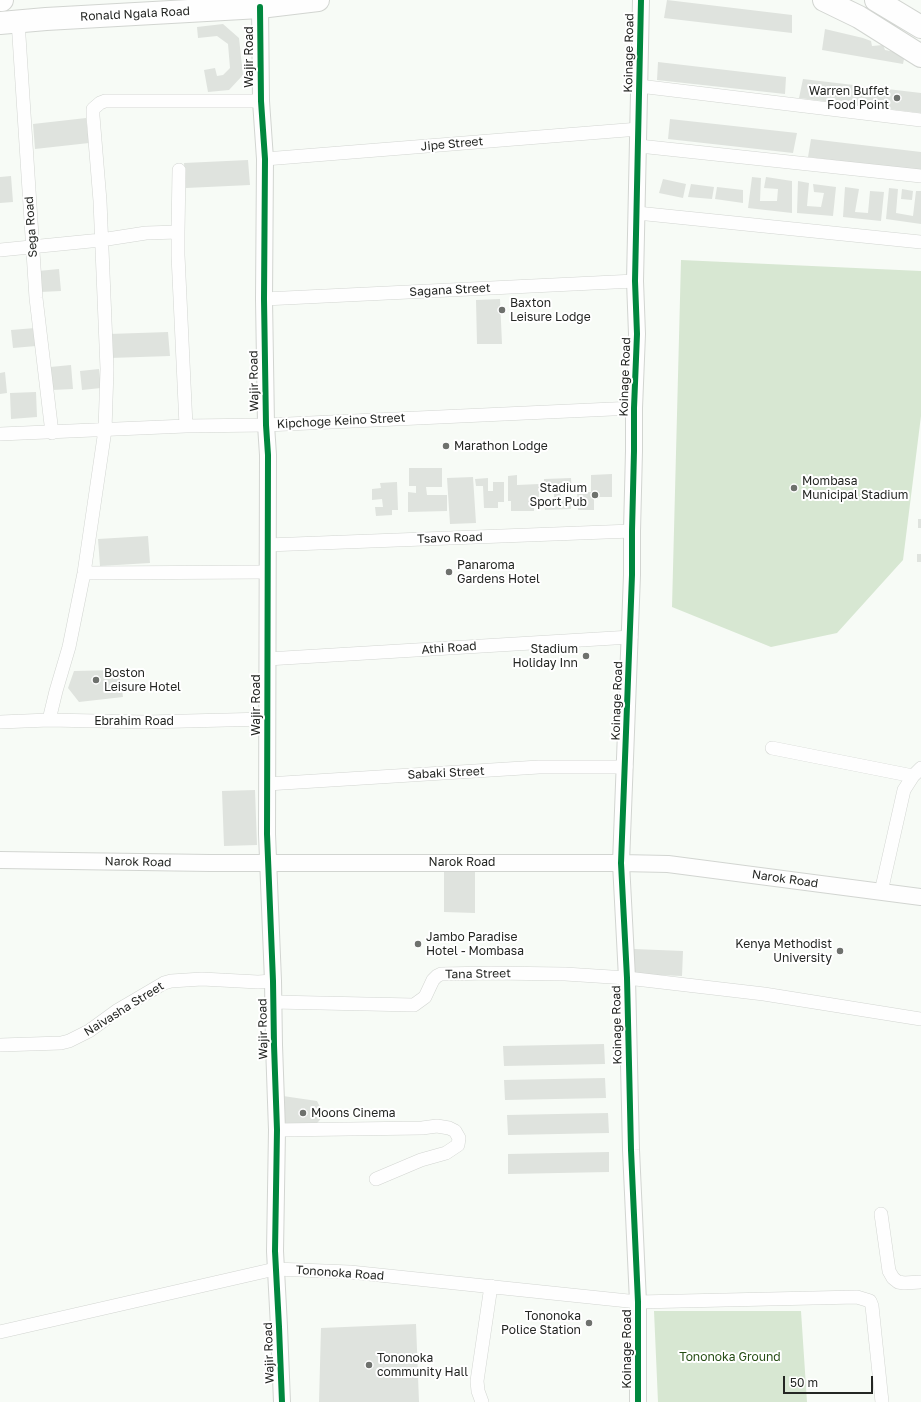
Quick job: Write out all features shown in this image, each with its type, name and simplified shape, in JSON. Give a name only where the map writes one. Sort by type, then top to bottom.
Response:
[{"type":"highway","name":"Ronald Ngala Road","points":[[9,22],[260,7],[318,0]]},
{"type":"highway","points":[[824,0],[859,17],[921,56]]},
{"type":"highway","points":[[876,0],[920,26]]},
{"type":"street","name":"Koinage Road","points":[[638,1402],[638,1302],[631,1150],[627,978],[621,863],[626,767],[632,575],[634,408],[637,334],[635,281],[636,213],[639,146],[641,0]]},
{"type":"street","name":"Wajir Road","points":[[260,7],[261,100],[264,159],[266,425],[268,455],[267,862],[270,883],[277,1130],[275,1269],[280,1327],[282,1402]]},
{"type":"street","name":"Sega Road","points":[[9,22],[33,247],[36,298],[52,433]]},
{"type":"street","points":[[639,86],[921,120]]},
{"type":"street","points":[[49,720],[70,640],[84,573],[106,430],[107,369],[100,200],[93,109],[95,106],[105,102],[261,100]]},
{"type":"street","name":"Jipe Street","points":[[264,159],[639,129]]},
{"type":"street","points":[[639,146],[921,176]]},
{"type":"street","points":[[179,170],[178,262],[186,426]]},
{"type":"street","points":[[636,213],[921,242]]},
{"type":"street","points":[[0,250],[101,240],[146,233],[178,232]]},
{"type":"street","name":"Sagana Street","points":[[264,299],[635,281]]},
{"type":"street","name":"Kipchoge Keino Street","points":[[0,434],[52,433],[186,426],[266,425],[634,408]]},
{"type":"street","name":"Tsavo Road","points":[[267,545],[632,531]]},
{"type":"street","points":[[84,573],[267,572]]},
{"type":"street","name":"Athi Road","points":[[267,660],[630,637]]},
{"type":"street","name":"Ebrahim Road","points":[[0,722],[49,720],[146,722],[267,719]]},
{"type":"street","points":[[772,748],[917,772],[904,790],[881,892]]},
{"type":"street","name":"Sabaki Street","points":[[267,784],[539,767],[626,767]]},
{"type":"street","name":"Narok Road","points":[[0,860],[668,864],[921,897]]},
{"type":"street","name":"Tana Street","points":[[273,1002],[414,1005],[424,997],[433,980],[437,976],[447,973],[558,974],[627,978]]},
{"type":"street","points":[[627,978],[764,994],[921,1019]]},
{"type":"street","name":"Naivasha Street","points":[[0,1045],[61,1043],[69,1041],[89,1031],[118,1010],[164,983],[171,981],[202,979],[258,982],[273,981]]},
{"type":"street","points":[[277,1130],[422,1128],[436,1126],[449,1128],[455,1131],[459,1138],[458,1146],[446,1152],[398,1168],[376,1179]]},
{"type":"street","points":[[881,1214],[887,1266],[893,1278],[898,1282],[904,1283],[921,1282]]},
{"type":"street","name":"Tononoka Road","points":[[0,1332],[275,1269],[350,1272],[638,1302],[857,1297],[870,1301],[873,1312],[882,1402]]},
{"type":"street","points":[[482,1402],[478,1391],[477,1381],[491,1286]]},
{"type":"green space","name":"Mombasa Municipal Stadium","points":[[681,260],[921,271],[921,416],[903,560],[837,633],[771,647],[672,607]]},
{"type":"green space","name":"Tononoka Ground","points":[[654,1311],[801,1311],[807,1402],[658,1402]]},
{"type":"building","points":[[667,0],[792,15],[792,33],[664,18]]},
{"type":"building","points":[[223,24],[239,38],[243,75],[229,90],[208,92],[204,70],[215,68],[217,76],[223,75],[230,68],[228,44],[217,36],[198,38],[197,27]]},
{"type":"building","points":[[825,29],[863,38],[871,41],[872,46],[883,45],[885,50],[905,54],[903,64],[822,50]]},
{"type":"building","points":[[658,62],[786,77],[785,94],[657,80]]},
{"type":"building","points":[[803,79],[921,93],[921,113],[799,98]]},
{"type":"building","points":[[86,118],[89,143],[35,149],[33,124]]},
{"type":"building","points":[[670,119],[797,133],[793,153],[668,139]]},
{"type":"building","points":[[811,139],[921,152],[921,171],[808,157]]},
{"type":"building","points":[[248,160],[250,185],[186,188],[184,163]]},
{"type":"building","points":[[11,176],[13,202],[0,203],[0,177]]},
{"type":"building","points":[[752,177],[761,178],[760,201],[777,201],[778,189],[764,188],[766,177],[792,181],[792,213],[748,208]]},
{"type":"building","points":[[663,179],[686,184],[683,198],[659,193]]},
{"type":"building","points":[[798,181],[809,183],[807,206],[821,207],[824,193],[814,192],[813,184],[836,187],[833,216],[797,213]]},
{"type":"building","points":[[691,184],[714,187],[712,199],[688,197]]},
{"type":"building","points":[[717,187],[743,190],[743,203],[715,199]]},
{"type":"building","points":[[845,187],[859,189],[855,212],[868,213],[870,191],[884,192],[881,221],[843,217]]},
{"type":"building","points":[[889,188],[898,189],[896,213],[913,216],[916,191],[921,191],[921,224],[886,219]]},
{"type":"building","points":[[902,189],[913,191],[912,200],[901,199]]},
{"type":"building","points":[[59,269],[61,291],[40,292],[38,271]]},
{"type":"building","points":[[500,299],[502,344],[477,344],[476,300]]},
{"type":"building","points":[[35,328],[36,346],[13,348],[11,330]]},
{"type":"building","points":[[168,332],[170,356],[110,358],[109,334]]},
{"type":"building","points":[[71,365],[73,389],[52,390],[50,367]]},
{"type":"building","points":[[99,369],[101,388],[82,390],[80,371]]},
{"type":"building","points":[[5,372],[7,393],[0,394],[0,373]]},
{"type":"building","points":[[36,392],[37,417],[11,419],[10,393]]},
{"type":"building","points":[[409,468],[442,468],[442,487],[426,487],[427,495],[447,495],[447,511],[408,512],[408,492],[416,493],[416,486],[409,486]]},
{"type":"building","name":"Stadium Sport Pub","points":[[612,474],[612,497],[594,497],[594,510],[578,510],[577,492],[591,492],[591,475]]},
{"type":"building","points":[[517,475],[517,485],[539,484],[539,502],[534,502],[534,511],[511,511],[511,501],[508,501],[508,476]]},
{"type":"building","points":[[473,477],[476,523],[450,524],[447,478]]},
{"type":"building","points":[[488,478],[488,491],[493,491],[493,482],[504,482],[504,502],[498,502],[498,508],[484,508],[483,486],[476,486],[475,479]]},
{"type":"building","points":[[571,478],[572,491],[560,492],[561,499],[571,498],[571,509],[545,510],[544,499],[554,498],[554,490],[544,491],[544,479]]},
{"type":"building","points":[[397,482],[398,510],[392,510],[392,515],[376,516],[375,507],[383,507],[382,499],[372,500],[372,489],[381,488],[380,483]]},
{"type":"building","points":[[918,519],[921,519],[921,528],[918,528]]},
{"type":"building","points":[[148,536],[150,563],[100,566],[98,539]]},
{"type":"building","points":[[917,554],[921,554],[921,562],[917,562]]},
{"type":"building","name":"Boston Leisure Hotel","points":[[119,670],[123,697],[79,702],[68,688],[74,671]]},
{"type":"building","points":[[255,790],[257,845],[224,846],[222,791]]},
{"type":"building","points":[[444,867],[475,868],[475,913],[444,912]]},
{"type":"building","points":[[634,949],[683,951],[682,976],[633,974]]},
{"type":"building","points":[[604,1044],[605,1064],[504,1066],[503,1046]]},
{"type":"building","points":[[605,1078],[606,1098],[505,1100],[504,1080]]},
{"type":"building","name":"Moons Cinema","points":[[283,1096],[317,1101],[324,1115],[313,1128],[287,1126],[281,1112]]},
{"type":"building","points":[[608,1113],[609,1133],[508,1135],[507,1115]]},
{"type":"building","points":[[609,1152],[609,1172],[508,1174],[508,1154]]},
{"type":"building","name":"Tononoka community Hall","points":[[416,1324],[419,1402],[319,1402],[321,1328]]},
{"type":"cycle path","points":[[638,1402],[638,1302],[631,1150],[627,978],[621,863],[632,575],[634,408],[637,334],[635,281],[641,0]]},
{"type":"cycle path","points":[[260,7],[261,101],[265,159],[264,299],[266,425],[268,455],[267,834],[277,1130],[275,1251],[282,1402]]},
{"type":"place","name":"Warren Buffet Food Point","points":[[897,98]]},
{"type":"place","name":"Baxton Leisure Lodge","points":[[502,310]]},
{"type":"place","name":"Marathon Lodge","points":[[446,446]]},
{"type":"place","name":"Mombasa Municipal Stadium","points":[[794,488]]},
{"type":"place","name":"Stadium Sport Pub","points":[[595,495]]},
{"type":"place","name":"Panaroma Gardens Hotel","points":[[449,572]]},
{"type":"place","name":"Stadium Holiday Inn","points":[[586,656]]},
{"type":"place","name":"Boston Leisure Hotel","points":[[96,680]]},
{"type":"place","name":"Jambo Paradise Hotel - Mombasa","points":[[418,944]]},
{"type":"place","name":"Kenya Methodist University","points":[[840,951]]},
{"type":"place","name":"Moons Cinema","points":[[303,1113]]},
{"type":"place","name":"Tononoka Police Station","points":[[589,1323]]},
{"type":"place","name":"Tononoka community Hall","points":[[369,1365]]}]
